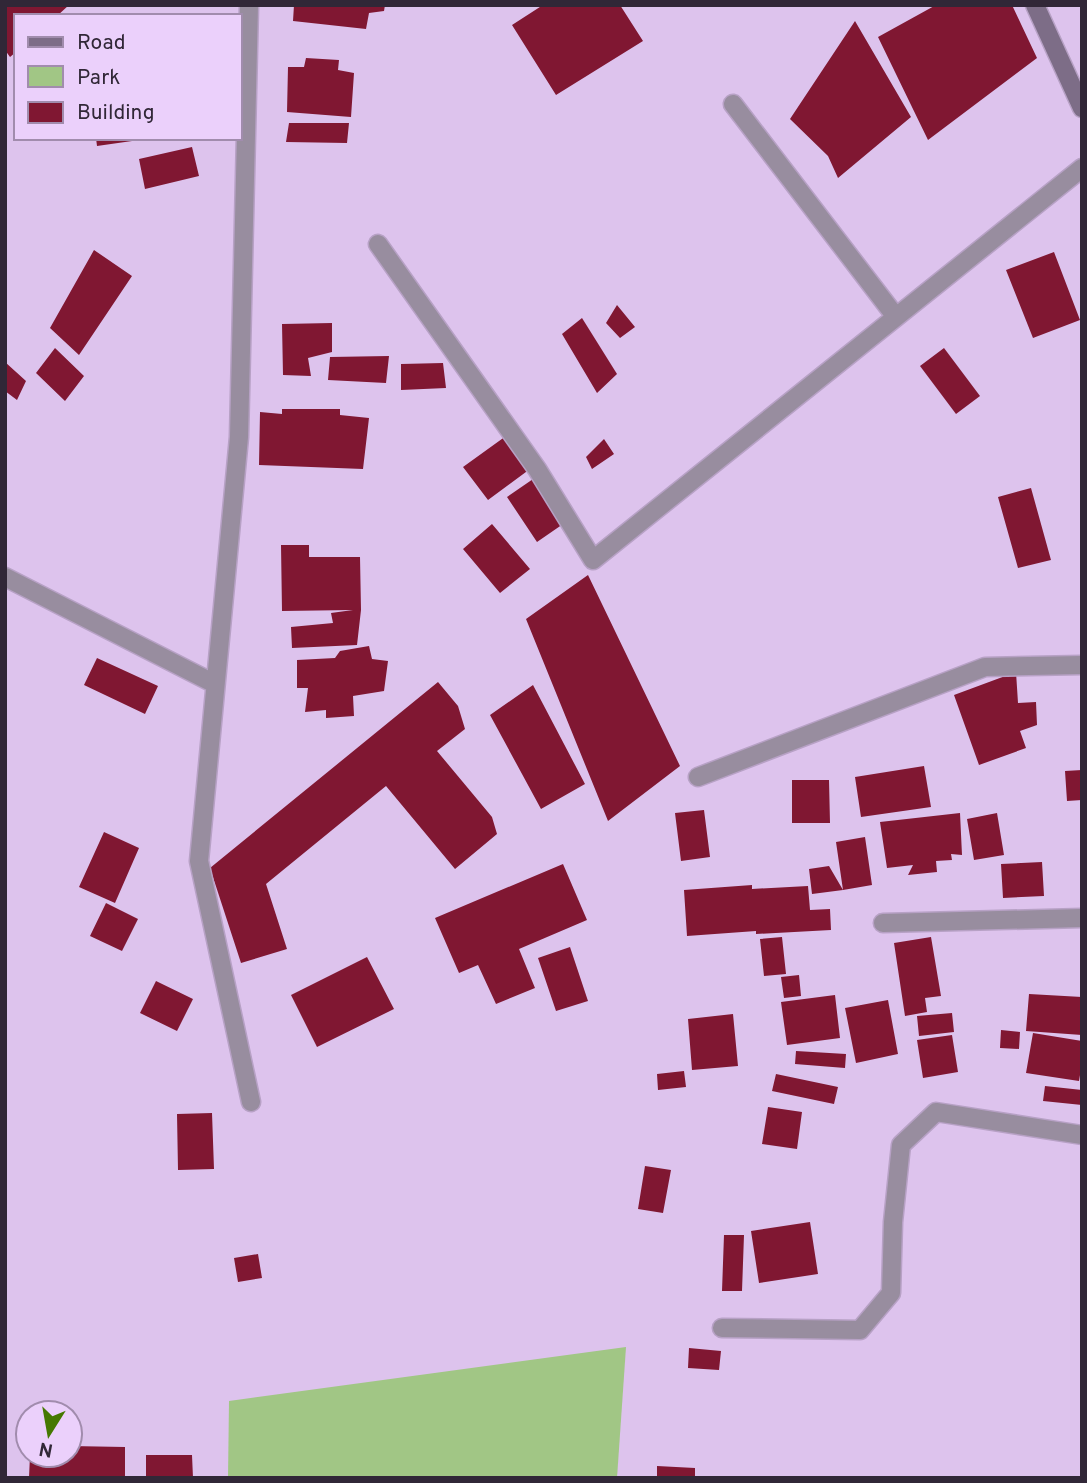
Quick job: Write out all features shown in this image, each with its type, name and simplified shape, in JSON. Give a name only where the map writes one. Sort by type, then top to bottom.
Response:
[{"type":"main road","points":[[1035,5],[1082,108]]},
{"type":"street","points":[[249,5],[239,437],[198,861],[251,1102]]},
{"type":"street","points":[[733,104],[896,317]]},
{"type":"street","points":[[377,244],[537,469],[593,560],[1082,168]]},
{"type":"street","points":[[5,577],[215,684]]},
{"type":"street","points":[[698,778],[985,667],[1082,665]]},
{"type":"street","points":[[883,923],[1082,918]]},
{"type":"street","points":[[722,1328],[860,1330],[891,1293],[893,1222],[901,1145],[936,1112],[1082,1135]]},
{"type":"green space","points":[[626,1347],[617,1478],[228,1478],[229,1401]]},
{"type":"building","points":[[5,5],[69,5],[59,14],[14,14],[14,54],[10,57],[5,50]]},
{"type":"building","points":[[294,5],[385,5],[384,11],[369,13],[366,29],[293,21]]},
{"type":"building","points":[[543,5],[620,5],[643,41],[556,95],[512,25]]},
{"type":"building","points":[[936,5],[1012,5],[1037,58],[928,140],[878,37]]},
{"type":"building","points":[[855,21],[911,117],[838,178],[828,156],[790,119]]},
{"type":"building","points":[[306,58],[339,60],[338,70],[354,73],[351,117],[287,112],[288,67],[304,67]]},
{"type":"building","points":[[289,123],[349,123],[347,143],[286,142]]},
{"type":"building","points":[[96,140],[139,140],[97,146]]},
{"type":"building","points":[[192,147],[199,176],[145,189],[139,159]]},
{"type":"building","points":[[94,250],[132,276],[79,355],[50,328]]},
{"type":"building","points":[[1054,252],[1080,320],[1033,338],[1006,270]]},
{"type":"building","points":[[617,305],[635,327],[620,338],[606,323]]},
{"type":"building","points":[[582,318],[617,374],[597,393],[562,334]]},
{"type":"building","points":[[332,323],[332,352],[308,358],[311,376],[283,375],[282,324]]},
{"type":"building","points":[[55,348],[84,376],[65,401],[36,373]]},
{"type":"building","points":[[944,348],[980,396],[956,414],[920,366]]},
{"type":"building","points":[[389,356],[386,383],[328,380],[330,357]]},
{"type":"building","points":[[5,362],[26,381],[17,400],[5,391]]},
{"type":"building","points":[[443,363],[446,388],[401,390],[401,364]]},
{"type":"building","points":[[282,409],[340,409],[340,415],[369,418],[363,469],[259,465],[260,412],[282,414]]},
{"type":"building","points":[[506,436],[530,469],[488,500],[463,467]]},
{"type":"building","points":[[604,439],[614,454],[592,469],[586,457]]},
{"type":"building","points":[[536,477],[566,522],[537,542],[507,497]]},
{"type":"building","points":[[1031,488],[1051,560],[1018,568],[998,497]]},
{"type":"building","points":[[492,524],[530,569],[500,593],[463,549]]},
{"type":"building","points":[[281,545],[309,545],[309,557],[360,557],[361,610],[357,645],[292,648],[291,627],[333,623],[331,613],[353,610],[282,611]]},
{"type":"building","points":[[588,575],[680,766],[608,821],[526,619]]},
{"type":"building","points":[[369,646],[372,659],[388,661],[384,691],[353,696],[354,716],[326,718],[326,710],[305,712],[308,688],[297,688],[297,660],[335,658],[340,651]]},
{"type":"building","points":[[97,658],[158,686],[145,714],[84,685]]},
{"type":"building","points":[[1016,672],[1018,703],[1036,702],[1037,725],[1020,731],[1026,748],[979,765],[954,695]]},
{"type":"building","points":[[438,682],[458,706],[465,729],[437,751],[492,817],[497,834],[455,869],[386,786],[266,884],[287,949],[241,963],[210,868]]},
{"type":"building","points":[[533,685],[585,784],[541,809],[490,715]]},
{"type":"building","points":[[924,766],[931,807],[861,817],[855,777]]},
{"type":"building","points":[[1082,770],[1082,800],[1067,801],[1065,771]]},
{"type":"building","points":[[792,780],[829,780],[830,823],[792,823]]},
{"type":"building","points":[[704,810],[710,857],[681,861],[675,813]]},
{"type":"building","points":[[960,813],[962,855],[951,854],[952,860],[936,861],[937,872],[908,875],[913,865],[887,868],[880,822]]},
{"type":"building","points":[[997,813],[1004,855],[974,860],[967,819]]},
{"type":"building","points":[[104,832],[139,848],[115,903],[79,887]]},
{"type":"building","points":[[865,837],[872,885],[843,890],[836,842]]},
{"type":"building","points":[[1042,862],[1044,896],[1003,898],[1001,864]]},
{"type":"building","points":[[563,864],[587,920],[519,949],[535,988],[496,1004],[478,965],[459,973],[435,918]]},
{"type":"building","points":[[829,866],[843,890],[812,894],[809,869]]},
{"type":"building","points":[[752,885],[752,889],[808,886],[810,910],[830,909],[831,930],[756,934],[756,931],[687,936],[684,890]]},
{"type":"building","points":[[106,903],[138,919],[122,951],[90,936]]},
{"type":"building","points":[[782,937],[786,974],[764,976],[760,939]]},
{"type":"building","points":[[931,937],[941,996],[925,998],[927,1012],[905,1016],[894,943]]},
{"type":"building","points":[[570,947],[588,1001],[556,1011],[538,958]]},
{"type":"building","points":[[367,957],[394,1009],[317,1047],[291,995]]},
{"type":"building","points":[[799,975],[801,996],[784,998],[781,977]]},
{"type":"building","points":[[156,981],[193,999],[177,1031],[140,1013]]},
{"type":"building","points":[[1029,994],[1082,997],[1082,1035],[1026,1031]]},
{"type":"building","points":[[835,995],[840,1038],[787,1045],[781,1002]]},
{"type":"building","points":[[888,1000],[898,1054],[856,1063],[845,1008]]},
{"type":"building","points":[[952,1013],[954,1032],[919,1036],[917,1016]]},
{"type":"building","points":[[733,1014],[738,1066],[692,1070],[688,1019]]},
{"type":"building","points":[[1001,1030],[1020,1032],[1019,1049],[1000,1048]]},
{"type":"building","points":[[1033,1033],[1082,1041],[1079,1081],[1026,1073]]},
{"type":"building","points":[[952,1035],[958,1072],[923,1078],[917,1040]]},
{"type":"building","points":[[796,1051],[846,1054],[845,1068],[795,1064]]},
{"type":"building","points":[[684,1071],[686,1087],[658,1090],[657,1074]]},
{"type":"building","points":[[776,1074],[838,1087],[834,1104],[772,1091]]},
{"type":"building","points":[[1045,1086],[1082,1090],[1082,1105],[1043,1101]]},
{"type":"building","points":[[768,1107],[802,1112],[797,1149],[762,1144]]},
{"type":"building","points":[[212,1113],[214,1169],[178,1170],[177,1114]]},
{"type":"building","points":[[645,1166],[671,1170],[663,1213],[638,1209]]},
{"type":"building","points":[[810,1222],[818,1274],[759,1283],[751,1231]]},
{"type":"building","points":[[724,1235],[744,1235],[742,1291],[722,1291]]},
{"type":"building","points":[[258,1254],[262,1278],[238,1282],[234,1258]]},
{"type":"building","points":[[689,1348],[721,1351],[719,1370],[688,1368]]},
{"type":"building","points":[[84,1446],[125,1447],[125,1478],[29,1478],[29,1469],[84,1469]]},
{"type":"building","points":[[146,1455],[192,1455],[193,1478],[146,1478]]},
{"type":"building","points":[[657,1466],[695,1468],[695,1478],[657,1478]]}]
